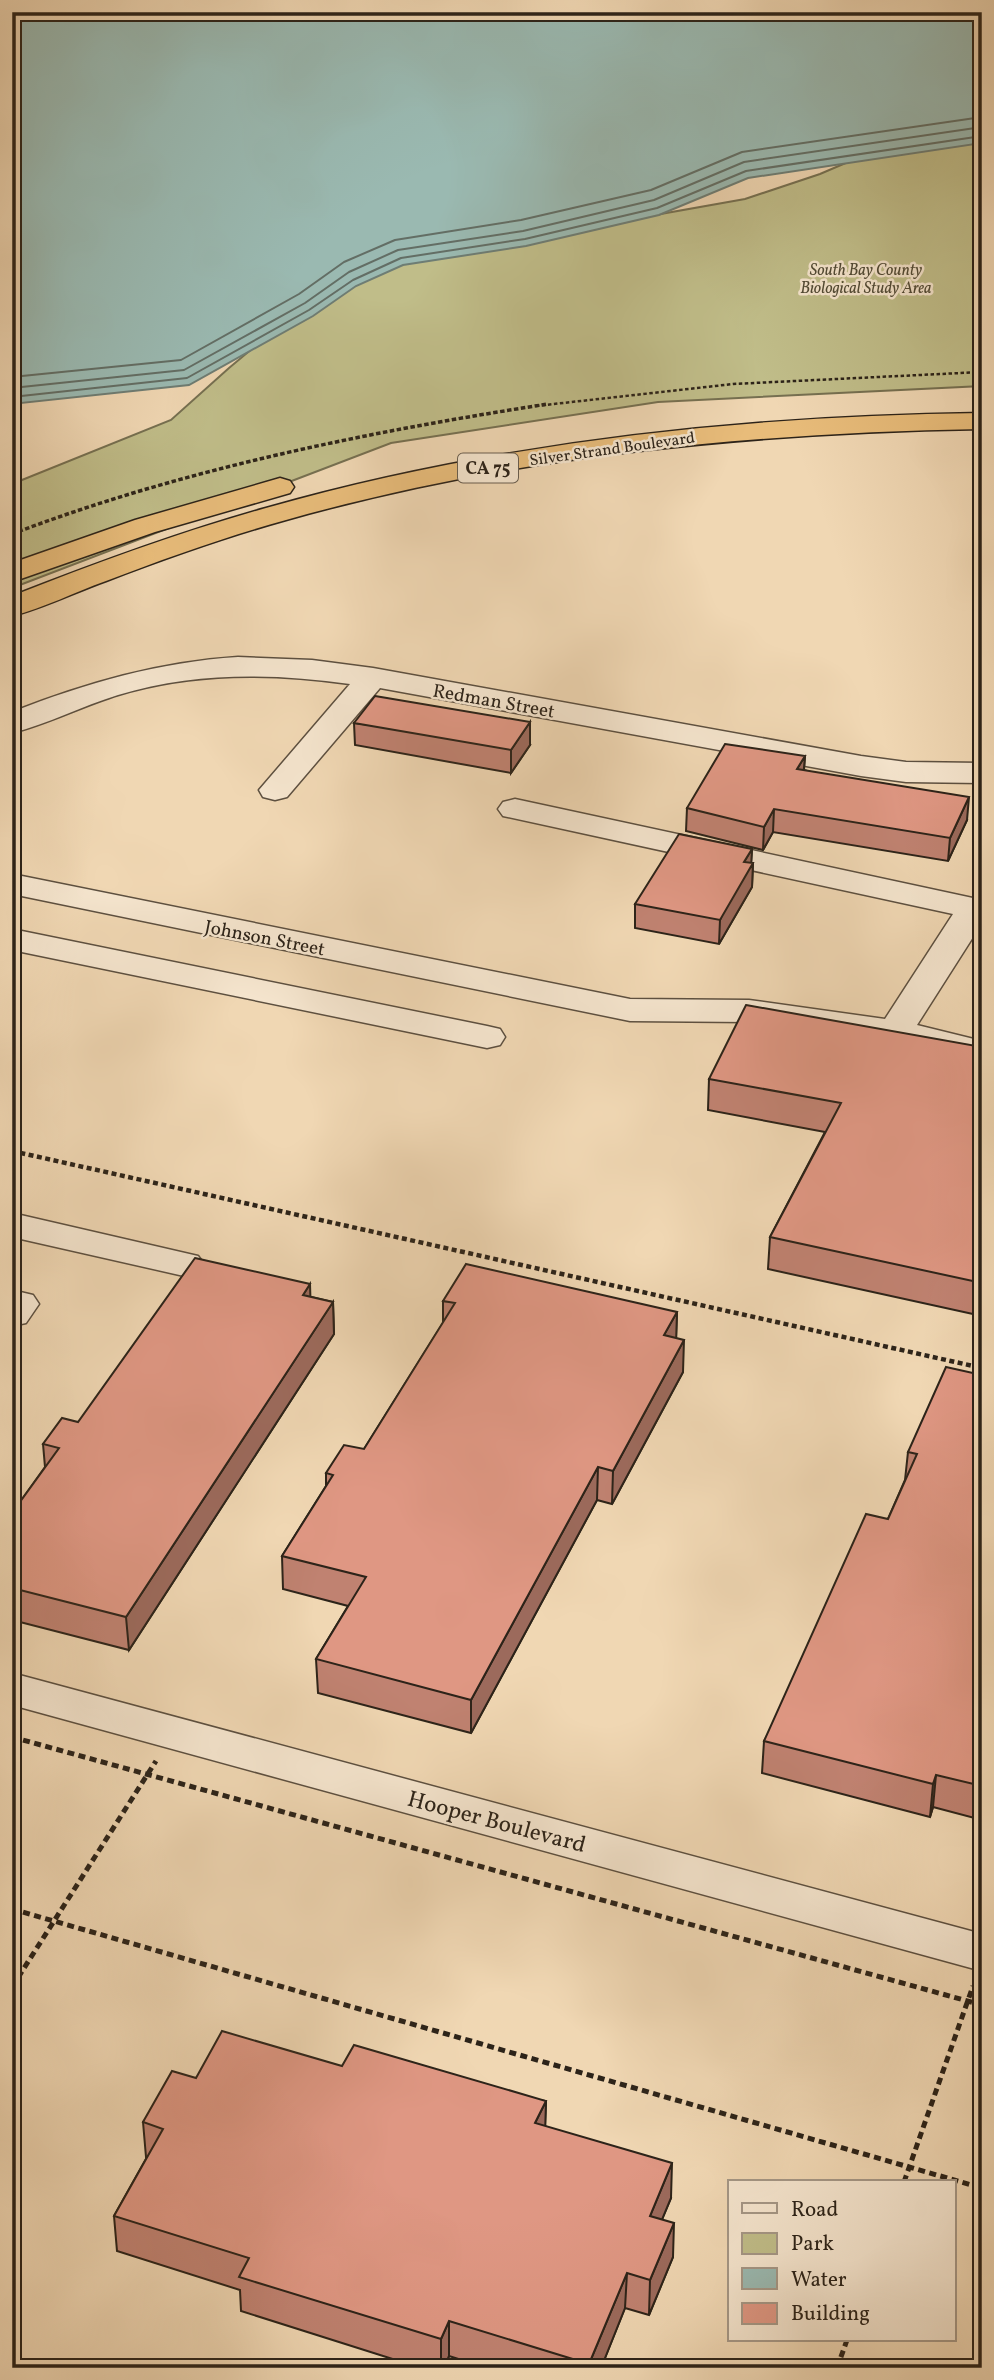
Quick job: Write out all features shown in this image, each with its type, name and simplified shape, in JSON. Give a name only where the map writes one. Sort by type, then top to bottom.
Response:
[{"type":"highway","name":"Silver Strand Boulevard","points":[[12,573],[84,544],[191,510],[306,480],[527,435],[688,415],[875,400],[982,400]]},
{"type":"highway","name":"Silver Strand Boulevard","points":[[12,607],[120,564],[213,533],[317,503],[429,479],[535,459],[695,435],[884,422],[982,421]]},
{"type":"street","name":"Redman Street","points":[[12,723],[86,693],[176,672],[238,666],[284,667],[373,677],[861,766],[919,772],[982,773]]},
{"type":"street","points":[[275,790],[373,677]]},
{"type":"street","points":[[515,809],[974,908],[895,1031]]},
{"type":"street","name":"Johnson Street","points":[[12,884],[630,1010],[749,1011],[895,1031],[982,1052]]},
{"type":"street","points":[[90,955],[128,909]]},
{"type":"street","points":[[12,939],[487,1037]]},
{"type":"street","points":[[12,1225],[184,1264]]},
{"type":"street","points":[[12,1302],[19,1304],[12,1314]]},
{"type":"street","name":"Hooper Boulevard","points":[[12,1689],[979,1964]]},
{"type":"path","points":[[12,534],[159,486],[311,448],[477,415],[664,390],[831,377],[982,372]]},
{"type":"path","points":[[12,1151],[982,1368]]},
{"type":"path","points":[[12,1737],[982,2005]]},
{"type":"path","points":[[12,1987],[161,1755]]},
{"type":"path","points":[[12,1909],[954,2180]]},
{"type":"path","points":[[905,2180],[979,1964]]},
{"type":"path","points":[[956,2181],[982,2188]]},
{"type":"path","points":[[837,2368],[846,2342]]},
{"type":"green space","name":"South Bay County Biological Study Area","points":[[982,131],[982,386],[658,402],[391,443],[12,588],[12,484],[171,420],[307,303],[385,263],[745,199],[820,174],[876,150]]},
{"type":"water","points":[[12,12],[982,12],[982,143],[748,178],[659,215],[526,246],[403,265],[356,286],[313,316],[189,385],[12,404]]},
{"type":"building","points":[[375,696],[530,722],[511,750],[354,723]]},
{"type":"building","points":[[725,744],[805,756],[797,769],[969,797],[950,838],[774,809],[764,827],[687,808]]},
{"type":"building","points":[[679,834],[752,849],[744,862],[753,863],[720,920],[635,904]]},
{"type":"building","points":[[746,1005],[982,1047],[982,1283],[770,1237],[841,1103],[709,1079]]},
{"type":"building","points":[[195,1258],[310,1284],[303,1295],[333,1302],[126,1617],[12,1588],[12,1513],[59,1448],[43,1444],[62,1418],[78,1422]]},
{"type":"building","points":[[466,1264],[677,1312],[664,1335],[684,1340],[613,1471],[598,1467],[471,1700],[316,1659],[366,1577],[282,1556],[333,1475],[326,1473],[344,1445],[364,1449],[455,1303],[443,1301]]},
{"type":"building","points":[[946,1367],[982,1375],[982,1786],[936,1775],[933,1784],[764,1741],[866,1514],[888,1519],[917,1454],[908,1452]]},
{"type":"building","points":[[222,2031],[342,2066],[354,2045],[546,2101],[535,2123],[672,2163],[650,2216],[674,2223],[650,2280],[627,2273],[589,2364],[449,2321],[441,2339],[239,2277],[249,2258],[114,2216],[163,2129],[143,2122],[172,2071],[196,2078]]}]
